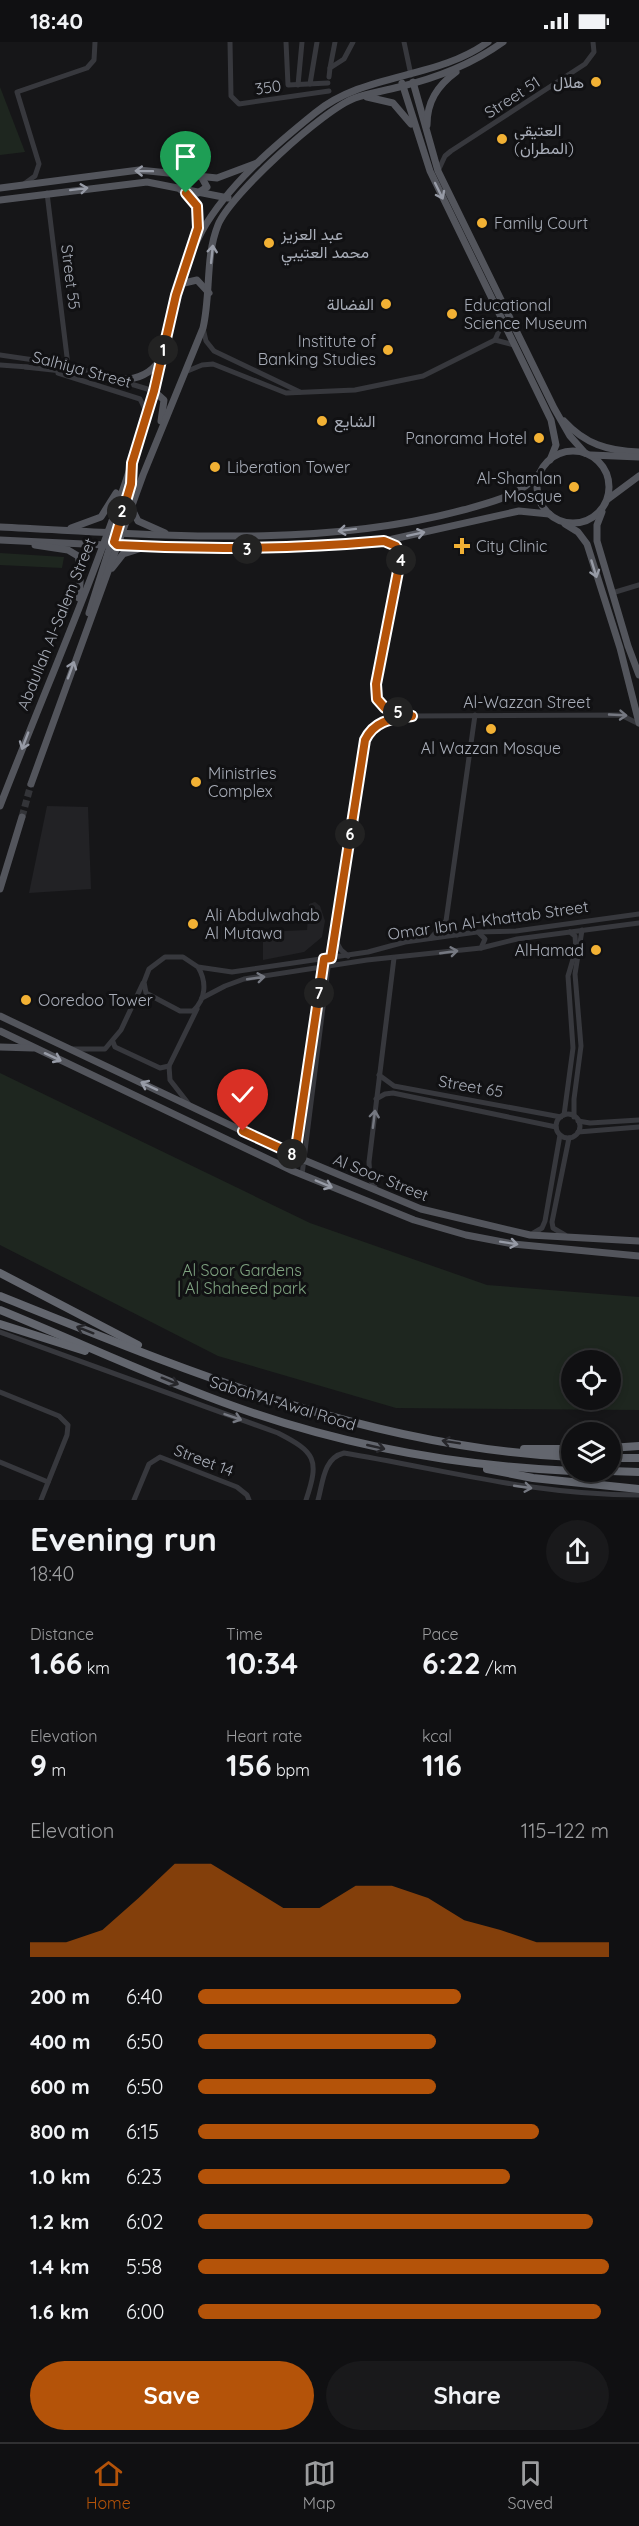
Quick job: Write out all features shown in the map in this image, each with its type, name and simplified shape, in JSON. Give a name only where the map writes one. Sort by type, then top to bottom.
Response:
[{"type":"highway","points":[[0,1273],[174,1363]]},
{"type":"highway","name":"Sabah Al-Awal Road","points":[[0,1296],[230,1386],[302,1410],[378,1430],[535,1455],[561,1456]]},
{"type":"highway","name":"Sabah Al-Awal Road","points":[[0,1310],[265,1417],[424,1458],[561,1470]]},
{"type":"highway","points":[[0,1324],[134,1366]]},
{"type":"highway","points":[[621,1447],[639,1446]]},
{"type":"highway","points":[[481,1447],[561,1449]]},
{"type":"highway","points":[[424,1458],[532,1478],[639,1489]]},
{"type":"highway","points":[[621,1458],[639,1458]]},
{"type":"highway","points":[[621,1471],[639,1472]]},
{"type":"main road","points":[[0,188],[139,170],[202,178],[230,175],[262,160],[336,98],[357,88],[401,78],[453,62],[488,42]]},
{"type":"main road","points":[[427,137],[427,114],[434,95],[445,81],[503,42]]},
{"type":"main road","name":"Abdullah Al-Salem Street","points":[[0,806],[78,609],[115,532],[131,507],[203,328],[209,293],[213,241],[222,217],[239,195],[321,120],[358,97],[413,84],[464,67]]},
{"type":"main road","points":[[411,75],[438,171],[554,408],[570,436],[602,465],[607,475],[608,499]]},
{"type":"main road","points":[[0,527],[170,534],[315,533],[388,526],[449,513],[507,496],[530,484],[540,473],[550,460],[556,445],[555,429],[429,171],[401,78]]},
{"type":"main road","points":[[358,97],[377,98],[393,103],[405,114],[418,137]]},
{"type":"main road","name":"Abdullah Al-Salem Street","points":[[31,784],[100,591],[110,544],[115,532],[125,478],[132,463],[154,391],[180,284],[194,246],[225,198],[262,160]]},
{"type":"main road","points":[[198,192],[207,187],[202,178]]},
{"type":"main road","points":[[0,200],[139,182],[173,186],[225,198],[239,195]]},
{"type":"main road","points":[[173,186],[186,193],[197,206],[199,219],[194,246]]},
{"type":"main road","points":[[180,284],[197,280],[209,293]]},
{"type":"main road","points":[[115,379],[141,377],[153,369],[162,358]]},
{"type":"main road","points":[[143,475],[165,404],[162,396],[154,391]]},
{"type":"main road","points":[[554,408],[576,432],[593,444],[639,454]]},
{"type":"main road","points":[[550,460],[568,451],[588,454],[639,454]]},
{"type":"main road","points":[[115,532],[131,484],[132,463]]},
{"type":"main road","points":[[540,473],[537,482],[538,497],[549,514]]},
{"type":"main road","points":[[627,680],[632,675],[639,676],[596,536],[608,499],[639,476]]},
{"type":"main road","points":[[66,530],[101,517],[125,478]]},
{"type":"main road","points":[[131,507],[134,517],[140,522],[170,534]]},
{"type":"main road","points":[[563,522],[573,524],[588,520],[604,507]]},
{"type":"main road","points":[[9,540],[149,547],[257,549],[384,541],[519,511],[549,514],[578,532],[587,544],[639,724]]},
{"type":"main road","points":[[0,538],[41,538],[46,529]]},
{"type":"main road","points":[[0,538],[68,550],[78,556],[81,568],[78,609]]},
{"type":"main road","points":[[88,625],[91,602],[110,544]]},
{"type":"main road","points":[[100,591],[118,559],[129,551],[149,547]]},
{"type":"main road","points":[[0,889],[22,817]]},
{"type":"main road","name":"Al Soor Street","points":[[0,1016],[304,1160],[382,1194],[455,1219],[530,1235],[577,1239],[639,1239]]},
{"type":"main road","name":"Al Soor Street","points":[[0,1031],[293,1171],[403,1217],[465,1235],[554,1249],[639,1256]]},
{"type":"main road","points":[[0,1047],[35,1048]]},
{"type":"street","points":[[23,185],[35,176],[39,164],[16,92],[87,68],[94,60],[95,42]]},
{"type":"street","name":"350","points":[[230,42],[231,96],[239,104],[329,91]]},
{"type":"street","points":[[286,42],[288,85],[328,80],[335,42]]},
{"type":"street","points":[[298,85],[302,42]]},
{"type":"street","points":[[310,84],[317,42]]},
{"type":"street","points":[[330,68],[344,59],[352,42]]},
{"type":"street","points":[[404,42],[411,75]]},
{"type":"street","name":"Street 51","points":[[438,171],[445,156],[451,151],[585,64],[594,52],[593,42]]},
{"type":"street","points":[[286,62],[300,64]]},
{"type":"street","name":"Street 55","points":[[47,193],[68,365]]},
{"type":"street","points":[[185,372],[207,364],[282,392],[355,390],[418,378],[495,340],[503,322]]},
{"type":"street","points":[[203,328],[210,346],[224,356],[300,392]]},
{"type":"street","points":[[495,340],[514,345]]},
{"type":"street","name":"Salhiya Street","points":[[0,355],[68,365],[154,391]]},
{"type":"street","points":[[218,367],[218,359],[224,356]]},
{"type":"street","name":"Salhiya Street","points":[[0,365],[66,375],[132,396],[140,399],[147,413]]},
{"type":"street","points":[[25,367],[62,371],[68,365]]},
{"type":"street","name":"Al-Wazzan Street","points":[[384,541],[396,546],[401,556],[376,693],[385,708],[412,716]]},
{"type":"street","points":[[612,593],[639,585]]},
{"type":"street","points":[[459,935],[450,932],[446,921],[475,715]]},
{"type":"street","name":"Al-Wazzan Street","points":[[332,935],[365,740],[370,731],[384,720],[412,716],[621,715],[639,724]]},
{"type":"street","name":"Omar Ibn Al-Khattab Street","points":[[198,967],[222,972],[348,956],[405,942],[477,932],[516,931],[639,914]]},
{"type":"street","points":[[430,939],[446,921]]},
{"type":"street","name":"Omar Ibn Al-Khattab Street","points":[[202,998],[244,979],[481,948],[516,939],[639,923]]},
{"type":"street","points":[[578,1132],[574,1099],[581,1046],[575,974],[582,930]]},
{"type":"street","points":[[477,932],[485,939],[481,948]]},
{"type":"street","points":[[530,1235],[542,1228],[545,1221],[560,1135],[556,1127],[562,1116],[573,1045],[568,976],[576,949],[575,936],[570,932]]},
{"type":"street","points":[[332,935],[338,946],[348,956]]},
{"type":"street","points":[[302,1175],[327,959],[332,935]]},
{"type":"street","points":[[405,942],[401,951],[408,957]]},
{"type":"street","points":[[68,1048],[96,1051],[105,1049],[113,1042],[149,969],[165,957],[183,957],[198,967],[205,982],[202,998],[169,1066],[170,1080],[175,1089],[192,1107]]},
{"type":"street","points":[[382,1194],[374,1186],[369,1170],[394,958]]},
{"type":"street","points":[[293,1171],[326,967]]},
{"type":"street","points":[[222,972],[221,980],[225,986]]},
{"type":"street","points":[[144,981],[144,988],[150,996],[180,1011],[193,1011],[198,1005]]},
{"type":"street","points":[[113,1042],[115,1047],[160,1068],[169,1066]]},
{"type":"street","name":"Street 65","points":[[379,1075],[394,1086],[562,1116]]},
{"type":"street","name":"Street 65","points":[[376,1099],[393,1093],[556,1127]]},
{"type":"street","points":[[562,1116],[590,1123],[639,1120]]},
{"type":"street","points":[[577,1239],[558,1233],[553,1228],[552,1222],[569,1138],[578,1132],[639,1127]]},
{"type":"street","points":[[560,1135],[569,1138]]},
{"type":"street","name":"Sabah Al-Awal Road","points":[[0,1332],[278,1433],[308,1451],[314,1461],[312,1483]]},
{"type":"street","points":[[0,1392],[59,1416],[68,1425],[67,1435],[41,1500]]},
{"type":"street","name":"Sabah Al-Awal Road","points":[[318,1500],[329,1463],[344,1453],[554,1492],[639,1495]]},
{"type":"street","name":"Street 14","points":[[134,1500],[149,1464],[160,1458],[237,1487],[243,1490],[249,1500]]},
{"type":"street","points":[[0,1462],[48,1482]]},
{"type":"street","points":[[306,1500],[312,1483],[319,1480],[322,1486]]},
{"type":"shaded area","points":[[47,806],[88,807],[91,889],[29,893]]},
{"type":"shaded area","points":[[315,902],[320,906],[325,921],[322,937],[304,952],[263,960],[263,932],[307,930],[309,904]]},
{"type":"green space","points":[[0,87],[25,152],[0,155]]},
{"type":"green space","points":[[0,553],[64,557],[62,568],[0,565]]},
{"type":"green space","name":"Al Soor Gardens | Al Shaheed park","points":[[0,1073],[310,1223],[487,1285],[639,1297],[639,1410],[621,1410],[621,1350],[561,1350],[561,1409],[396,1408],[218,1356],[0,1245]]},
{"type":"tunnel","points":[[22,817],[31,784]]},
{"type":"place","name":"هلال","points":[[596,82]]},
{"type":"place","name":"العتيقي (المطران)","points":[[502,139]]},
{"type":"place","name":"Family Court","points":[[482,223]]},
{"type":"place","name":"عبد العزيز محمد العتيبي","points":[[269,243]]},
{"type":"place","name":"الفضالة","points":[[386,304]]},
{"type":"place","name":"Educational Science Museum","points":[[452,314]]},
{"type":"place","name":"Institute of Banking Studies","points":[[388,350]]},
{"type":"place","name":"الشايع","points":[[322,421]]},
{"type":"place","name":"Panorama Hotel","points":[[539,438]]},
{"type":"place","name":"Liberation Tower","points":[[215,467]]},
{"type":"place","name":"Al-Shamlan Mosque","points":[[574,487]]},
{"type":"place","name":"City Clinic","points":[[462,546]]},
{"type":"place","name":"Al Wazzan Mosque","points":[[491,729]]},
{"type":"place","name":"Ministries Complex","points":[[196,782]]},
{"type":"place","name":"Ali Abdulwahab Al Mutawa","points":[[193,924]]},
{"type":"place","name":"AlHamad","points":[[596,950]]},
{"type":"place","name":"Ooredoo Tower","points":[[26,1000]]},
{"type":"route","points":[[186,193],[197,206],[198,228],[194,246],[176,295],[154,391],[132,463],[131,484],[113,540],[117,545],[189,549],[266,549],[384,541],[396,546],[401,556],[376,693],[377,699],[385,708],[412,716],[384,720],[370,731],[365,740],[332,935],[331,958],[324,959],[295,1155],[243,1131]]}]
